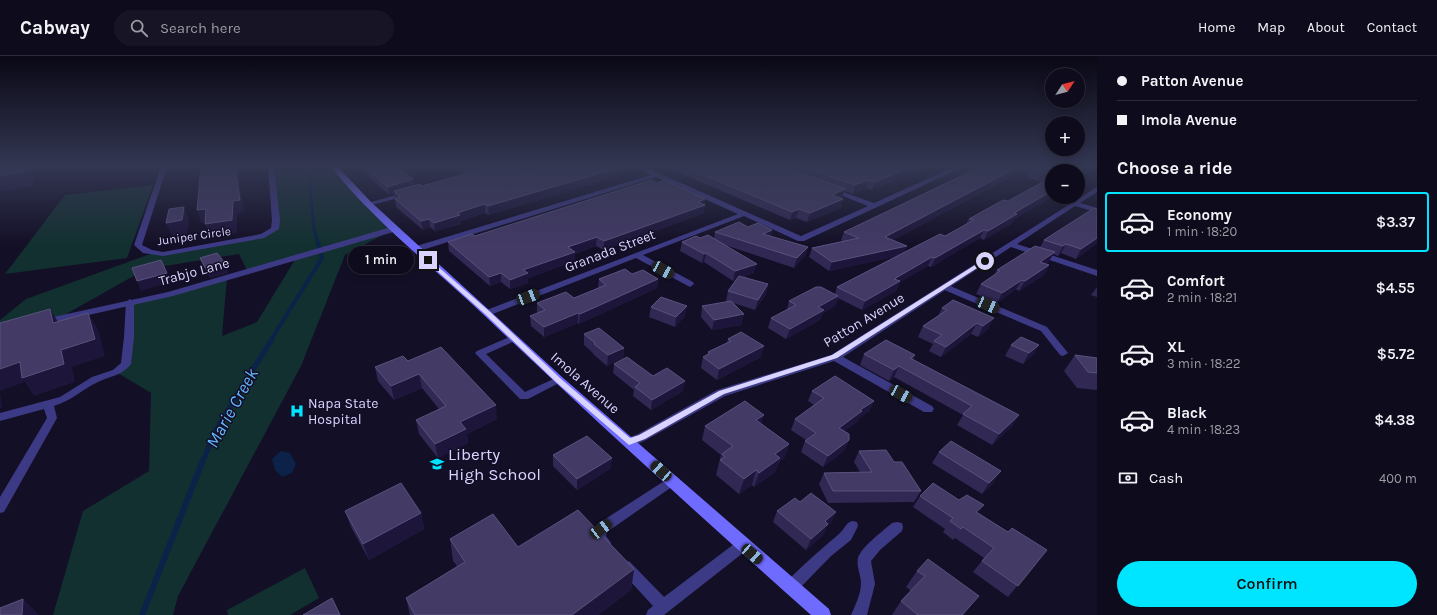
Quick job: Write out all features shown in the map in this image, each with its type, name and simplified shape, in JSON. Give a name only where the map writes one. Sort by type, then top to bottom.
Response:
[{"type":"street","name":"Juniper Circle","points":[[155,193],[138,245],[143,251],[163,254],[264,236],[274,229],[276,220],[273,193]]},
{"type":"street","name":"Imola Avenue","points":[[358,193],[394,229],[558,380],[823,615]]},
{"type":"street","points":[[368,204],[408,193]]},
{"type":"street","points":[[416,249],[597,193]]},
{"type":"street","points":[[697,193],[801,239],[903,193]]},
{"type":"street","points":[[840,193],[875,206]]},
{"type":"street","points":[[1076,204],[1097,210]]},
{"type":"street","name":"Patton Avenue","points":[[629,442],[642,437],[721,393],[835,357],[1076,204]]},
{"type":"street","name":"Granada Street","points":[[487,313],[744,214]]},
{"type":"street","name":"Trabjo Lane","points":[[37,324],[177,292],[394,229]]},
{"type":"street","points":[[1012,244],[1097,273]]},
{"type":"street","points":[[636,255],[690,284]]},
{"type":"street","points":[[835,357],[928,409]]},
{"type":"lane","points":[[945,287],[1044,329],[1063,353]]},
{"type":"lane","points":[[0,417],[64,399],[96,379],[116,372],[126,364],[129,338],[130,302]]},
{"type":"lane","points":[[514,338],[480,353],[524,397],[558,380]]},
{"type":"lane","points":[[0,508],[52,418],[48,404]]},
{"type":"lane","points":[[672,481],[601,529],[599,537],[658,611],[743,545]]},
{"type":"lane","points":[[791,587],[826,552],[846,536],[852,526]]},
{"type":"lane","points":[[858,615],[861,612],[868,584],[864,560],[875,546],[897,527]]},
{"type":"green space","points":[[82,193],[150,193],[127,258],[5,274],[65,195]]},
{"type":"green space","points":[[272,193],[359,193],[394,229],[345,255],[301,366],[178,596],[173,615],[53,615],[83,511],[149,471],[151,393],[116,372],[126,363],[130,302],[227,278],[222,336],[257,322],[296,258],[248,272],[239,254],[146,269],[59,318],[0,334],[0,320],[26,299],[153,253],[163,254],[245,240],[274,229]]},
{"type":"green space","points":[[305,568],[319,598],[290,615],[228,615],[227,610]]},
{"type":"water","points":[[281,451],[290,453],[296,464],[292,473],[282,477],[275,470],[272,459]]},
{"type":"building","points":[[199,193],[239,193],[240,200],[233,201],[232,220],[205,224],[206,209],[197,210]]},
{"type":"building","points":[[396,193],[532,193],[488,206],[485,204],[457,213],[460,215],[434,223],[429,219],[421,221],[395,199],[400,197]]},
{"type":"building","points":[[610,193],[692,193],[705,199],[698,202],[705,205],[604,241],[597,237],[568,247],[575,252],[523,270],[528,273],[510,280],[501,273],[489,277],[448,242],[472,234],[475,236]]},
{"type":"building","points":[[747,193],[836,193],[832,195],[843,199],[810,213],[799,209],[792,212]]},
{"type":"building","points":[[925,193],[968,193],[885,237],[907,246],[832,262],[812,248],[859,238],[844,232]]},
{"type":"building","points":[[1022,193],[1045,193],[1045,195],[1014,213],[1017,214],[988,231],[984,230],[894,279],[900,281],[865,301],[837,287],[940,234],[945,236],[974,220],[969,219],[1003,200],[1008,201]]},
{"type":"building","points":[[184,207],[182,220],[166,223],[169,209]]},
{"type":"building","points":[[1094,208],[1097,208],[1097,238],[1081,249],[1066,244],[1063,246],[1044,240]]},
{"type":"building","points":[[739,222],[748,227],[758,223],[772,230],[763,234],[808,247],[797,258],[715,232]]},
{"type":"building","points":[[708,235],[757,264],[735,271],[706,253],[704,254],[682,242],[696,236],[700,238]]},
{"type":"building","points":[[1035,246],[1055,252],[1040,262],[1049,265],[1025,281],[1022,280],[1002,293],[981,284],[1000,271],[997,270]]},
{"type":"building","points":[[217,253],[225,263],[206,269],[200,258]]},
{"type":"building","points":[[161,260],[167,273],[137,281],[132,268]]},
{"type":"building","points":[[625,269],[632,274],[643,270],[658,279],[580,314],[578,313],[544,327],[530,316],[545,310],[537,303],[566,292],[574,298],[606,285],[599,279]]},
{"type":"building","points":[[739,276],[768,284],[758,300],[728,291]]},
{"type":"building","points":[[816,287],[821,287],[838,296],[818,307],[824,310],[790,329],[771,318],[796,305],[789,301]]},
{"type":"building","points":[[661,297],[687,306],[676,317],[651,307]]},
{"type":"building","points":[[953,300],[994,318],[983,326],[977,323],[946,347],[934,341],[942,335],[923,326],[947,310],[942,308]]},
{"type":"building","points":[[731,301],[744,314],[714,320],[702,306]]},
{"type":"building","points":[[50,309],[53,323],[88,313],[95,339],[61,350],[64,364],[22,378],[20,362],[0,369],[0,323]]},
{"type":"building","points":[[599,328],[624,348],[608,355],[584,334]]},
{"type":"building","points":[[741,332],[764,346],[719,369],[703,357],[710,353],[708,352],[731,341],[728,339]]},
{"type":"building","points":[[1021,337],[1039,345],[1029,353],[1011,345]]},
{"type":"building","points":[[886,340],[915,355],[910,358],[1019,415],[999,434],[963,414],[972,406],[899,366],[894,370],[864,354]]},
{"type":"building","points":[[441,347],[496,405],[460,422],[466,429],[435,444],[416,420],[446,406],[419,374],[391,386],[375,367],[403,356],[408,361]]},
{"type":"building","points":[[1075,355],[1097,358],[1097,373],[1088,372]]},
{"type":"building","points":[[627,357],[653,376],[667,368],[685,381],[652,400],[635,387],[640,383],[614,364]]},
{"type":"building","points":[[835,376],[874,401],[860,410],[862,411],[839,428],[849,434],[849,440],[828,456],[805,441],[816,433],[795,419],[824,398],[812,391]]},
{"type":"building","points":[[745,401],[764,415],[756,420],[789,444],[775,454],[780,458],[759,473],[756,470],[744,479],[720,460],[725,457],[722,454],[733,446],[705,426]]},
{"type":"building","points":[[587,436],[612,458],[577,479],[553,455]]},
{"type":"building","points":[[951,441],[1001,471],[989,483],[939,452]]},
{"type":"building","points":[[886,450],[894,462],[902,462],[921,491],[833,491],[824,473],[872,472],[859,451]]},
{"type":"building","points":[[401,483],[421,513],[363,544],[345,511]]},
{"type":"building","points":[[933,483],[959,500],[967,495],[984,505],[976,512],[1008,532],[1012,528],[1047,550],[1018,586],[982,561],[994,548],[963,527],[961,529],[950,521],[953,518],[920,496]]},
{"type":"building","points":[[811,493],[836,512],[825,521],[828,524],[811,539],[777,511],[795,498],[800,502]]},
{"type":"building","points":[[578,510],[634,569],[572,615],[415,615],[406,598],[465,562],[450,539],[493,514],[518,547]]},
{"type":"building","points":[[928,559],[979,596],[962,615],[918,615],[901,601],[925,576],[917,571]]},
{"type":"building","points":[[332,598],[340,615],[303,615]]},
{"type":"building","points":[[23,599],[22,615],[0,615],[0,608]]},
{"type":"waterway","name":"Marie Creek","points":[[311,193],[314,229],[318,244]]},
{"type":"waterway","name":"Marie Creek","points":[[318,243],[319,247]]},
{"type":"waterway","name":"Marie Creek","points":[[271,340],[322,258],[321,254]]},
{"type":"waterway","name":"Marie Creek","points":[[203,461],[215,431],[272,339]]},
{"type":"waterway","name":"Marie Creek","points":[[142,615],[203,460]]},
{"type":"place","name":"Napa State Hospital","points":[[297,411]]},
{"type":"place","name":"Liberty High School","points":[[437,464]]},
{"type":"route","points":[[428,260],[558,380],[629,442],[642,437],[721,393],[835,357],[985,261]]}]
